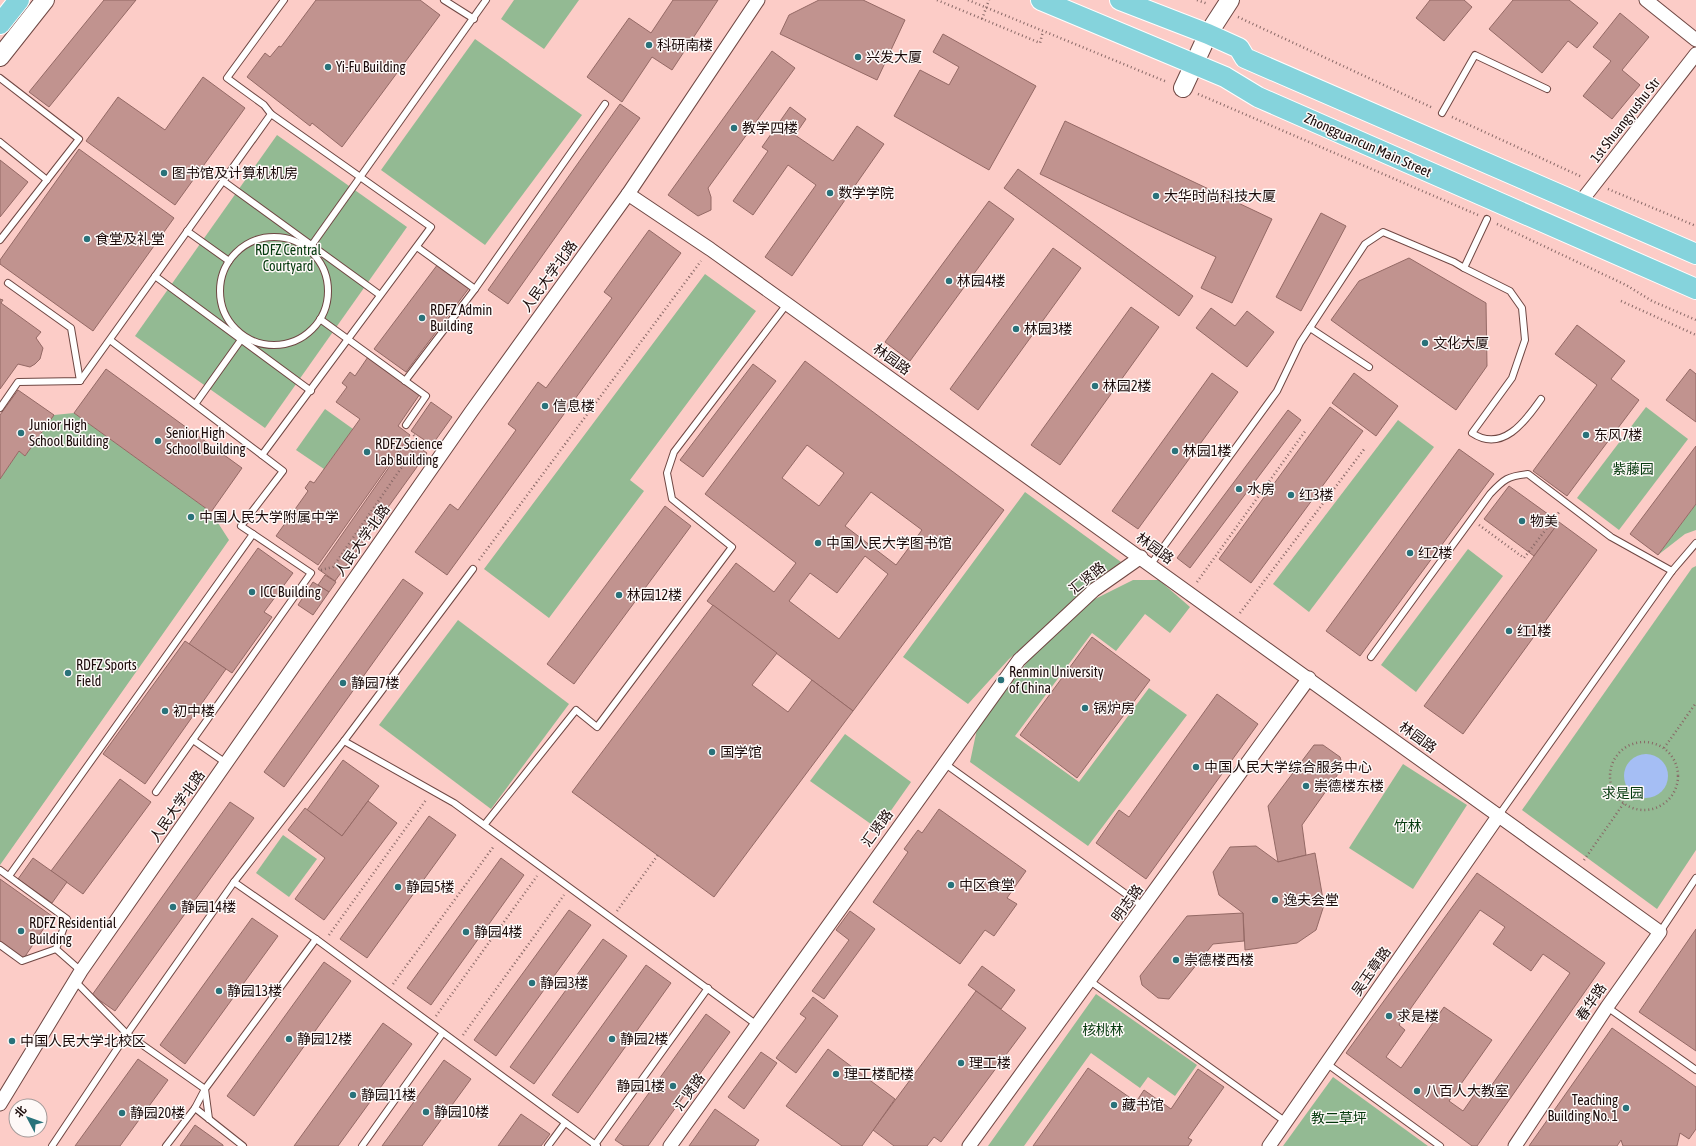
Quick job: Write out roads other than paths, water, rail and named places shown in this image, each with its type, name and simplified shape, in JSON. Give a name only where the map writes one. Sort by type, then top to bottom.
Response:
[{"type":"main road","points":[[0,24],[19,0]]},
{"type":"main road","name":"Zhongguancun Main Street","points":[[1041,0],[1225,77],[1266,100],[1696,289]]},
{"type":"main road","points":[[1120,0],[1208,34],[1239,48],[1245,58],[1696,254]]},
{"type":"street","points":[[0,57],[45,0]]},
{"type":"street","name":"人民大学北路","points":[[0,1104],[78,976],[471,412],[628,194],[758,0]]},
{"type":"street","points":[[1208,34],[1214,0]]},
{"type":"street","points":[[1183,88],[1208,34],[1230,0]]},
{"type":"street","points":[[1646,0],[1696,40]]},
{"type":"street","name":"1st Shuangyushu Str","points":[[1580,204],[1696,54]]},
{"type":"street","name":"林园路","points":[[628,194],[710,249],[1190,592],[1660,932]]},
{"type":"street","name":"汇贤路","points":[[670,1146],[1019,660],[1094,590],[1146,561]]},
{"type":"street","name":"明志路","points":[[969,1146],[1309,678]]},
{"type":"street","name":"吴玉章路","points":[[1269,1146],[1499,815]]},
{"type":"street","name":"春华路","points":[[1515,1146],[1607,1007],[1660,932]]},
{"type":"lane","points":[[262,455],[431,227],[271,114],[264,104],[227,78],[284,0]]},
{"type":"lane","points":[[444,0],[474,19]]},
{"type":"lane","points":[[310,247],[474,19],[486,0]]},
{"type":"lane","points":[[1442,112],[1475,55],[1547,88]]},
{"type":"lane","points":[[0,78],[79,139],[0,240]]},
{"type":"lane","points":[[404,381],[475,289],[605,104]]},
{"type":"lane","points":[[80,381],[271,114]]},
{"type":"lane","points":[[0,142],[47,180]]},
{"type":"lane","points":[[223,181],[310,247],[380,295]]},
{"type":"lane","points":[[1464,268],[1487,219]]},
{"type":"lane","points":[[187,231],[229,261]]},
{"type":"lane","points":[[1146,561],[1277,391],[1300,343],[1365,244],[1382,232],[1454,262],[1510,291],[1522,308],[1525,340],[1512,378],[1472,434],[1481,440],[1493,441],[1505,437],[1527,419],[1541,399]]},
{"type":"lane","points":[[270,237],[291,239],[310,247],[321,264],[328,282],[327,301],[320,319],[306,334],[287,344],[266,344],[243,338],[230,323],[221,304],[221,282],[229,261],[234,254],[251,242],[270,237]]},
{"type":"lane","points":[[417,247],[475,289]]},
{"type":"lane","points":[[155,276],[243,338],[311,390]]},
{"type":"lane","points":[[8,283],[71,328],[80,381]]},
{"type":"lane","points":[[485,824],[576,710],[597,726],[732,547],[672,499],[666,473],[674,452],[787,304]]},
{"type":"lane","points":[[320,319],[426,396],[406,425]]},
{"type":"lane","points":[[1310,328],[1369,367]]},
{"type":"lane","points":[[196,403],[243,338]]},
{"type":"lane","points":[[110,340],[196,403],[283,470],[241,526],[311,573],[156,792]]},
{"type":"lane","points":[[0,408],[18,382],[80,381]]},
{"type":"lane","points":[[1371,657],[1471,520],[1504,479],[1515,475],[1528,474],[1611,536],[1672,571]]},
{"type":"lane","points":[[8,876],[253,534]]},
{"type":"lane","points":[[1499,815],[1672,571],[1696,543]]},
{"type":"lane","points":[[52,1146],[127,1034],[234,882],[344,741],[473,569]]},
{"type":"lane","points":[[193,740],[226,763]]},
{"type":"lane","points":[[344,741],[433,790],[485,824],[756,1025]]},
{"type":"lane","points":[[944,763],[1144,907]]},
{"type":"lane","points":[[0,870],[67,918],[56,949]]},
{"type":"lane","name":"春华路","points":[[1660,932],[1696,878]]},
{"type":"lane","points":[[234,882],[316,939],[442,1034],[595,1146],[708,988]]},
{"type":"lane","points":[[166,1146],[195,1108],[205,1089],[316,939]]},
{"type":"lane","points":[[0,945],[22,960],[56,949]]},
{"type":"lane","points":[[56,949],[127,1034],[205,1089],[209,1119]]},
{"type":"lane","points":[[1090,981],[1286,1122]]},
{"type":"lane","points":[[1607,1007],[1696,1070]]},
{"type":"lane","points":[[362,1146],[442,1034]]},
{"type":"lane","points":[[1326,1063],[1440,1146]]},
{"type":"lane","points":[[195,1108],[243,1146]]},
{"type":"lane","points":[[548,1146],[565,1123]]},
{"type":"water","points":[[1646,754],[1658,758],[1664,764],[1668,776],[1664,788],[1658,794],[1646,798],[1634,794],[1628,788],[1624,776],[1628,764],[1634,758]]},
{"type":"place","name":"科研南楼","points":[[649,45]]},
{"type":"place","name":"兴发大厦","points":[[858,57]]},
{"type":"place","name":"Yi-Fu Building","points":[[328,67]]},
{"type":"place","name":"教学四楼","points":[[734,128]]},
{"type":"place","name":"图书馆及计算机机房","points":[[164,173]]},
{"type":"place","name":"数学学院","points":[[830,193]]},
{"type":"place","name":"大华时尚科技大厦","points":[[1156,196]]},
{"type":"place","name":"食堂及礼堂","points":[[87,239]]},
{"type":"place","name":"林园4楼","points":[[949,281]]},
{"type":"place","name":"RDFZ Admin Building","points":[[422,318]]},
{"type":"place","name":"林园3楼","points":[[1016,329]]},
{"type":"place","name":"文化大厦","points":[[1425,343]]},
{"type":"place","name":"林园2楼","points":[[1095,386]]},
{"type":"place","name":"信息楼","points":[[545,406]]},
{"type":"place","name":"Junior High School Building","points":[[21,433]]},
{"type":"place","name":"东风7楼","points":[[1586,435]]},
{"type":"place","name":"Senior High School Building","points":[[158,441]]},
{"type":"place","name":"林园1楼","points":[[1175,451]]},
{"type":"place","name":"RDFZ Science Lab Building","points":[[367,452]]},
{"type":"place","name":"水房","points":[[1239,489]]},
{"type":"place","name":"红3楼","points":[[1291,495]]},
{"type":"place","name":"中国人民大学附属中学","points":[[191,517]]},
{"type":"place","name":"物美","points":[[1522,521]]},
{"type":"place","name":"中国人民大学图书馆","points":[[818,543]]},
{"type":"place","name":"红2楼","points":[[1410,553]]},
{"type":"place","name":"ICC Building","points":[[252,592]]},
{"type":"place","name":"林园12楼","points":[[619,595]]},
{"type":"place","name":"红1楼","points":[[1509,631]]},
{"type":"place","name":"RDFZ Sports Field","points":[[68,673]]},
{"type":"place","name":"Renmin University of China","points":[[1001,680]]},
{"type":"place","name":"静园7楼","points":[[343,683]]},
{"type":"place","name":"锅炉房","points":[[1085,708]]},
{"type":"place","name":"初中楼","points":[[165,711]]},
{"type":"place","name":"国学馆","points":[[712,752]]},
{"type":"place","name":"中国人民大学综合服务中心","points":[[1196,767]]},
{"type":"place","name":"崇德楼东楼","points":[[1306,786]]},
{"type":"place","name":"中区食堂","points":[[951,885]]},
{"type":"place","name":"静园5楼","points":[[398,887]]},
{"type":"place","name":"逸夫会堂","points":[[1275,900]]},
{"type":"place","name":"静园14楼","points":[[173,907]]},
{"type":"place","name":"RDFZ Residential Building","points":[[21,931]]},
{"type":"place","name":"静园4楼","points":[[466,932]]},
{"type":"place","name":"崇德楼西楼","points":[[1176,960]]},
{"type":"place","name":"静园3楼","points":[[532,983]]},
{"type":"place","name":"静园13楼","points":[[219,991]]},
{"type":"place","name":"求是楼","points":[[1389,1016]]},
{"type":"place","name":"静园12楼","points":[[289,1039]]},
{"type":"place","name":"静园2楼","points":[[612,1039]]},
{"type":"place","name":"中国人民大学北校区","points":[[12,1041]]},
{"type":"place","name":"理工楼","points":[[961,1063]]},
{"type":"place","name":"理工楼配楼","points":[[836,1074]]},
{"type":"place","name":"静园1楼","points":[[673,1086]]},
{"type":"place","name":"八百人大教室","points":[[1417,1091]]},
{"type":"place","name":"静园11楼","points":[[353,1095]]},
{"type":"place","name":"藏书馆","points":[[1114,1105]]},
{"type":"place","name":"Teaching Building No. 1","points":[[1626,1108]]},
{"type":"place","name":"静园10楼","points":[[426,1112]]},
{"type":"place","name":"静园20楼","points":[[122,1113]]},
{"type":"park label","name":"RDFZ Central Courtyard","points":[[288,258]]},
{"type":"park label","name":"紫藤园","points":[[1633,469]]},
{"type":"park label","name":"求是园","points":[[1623,793]]},
{"type":"park label","name":"竹林","points":[[1408,826]]},
{"type":"park label","name":"核桃林","points":[[1103,1030]]},
{"type":"park label","name":"教二草坪","points":[[1339,1118]]}]
